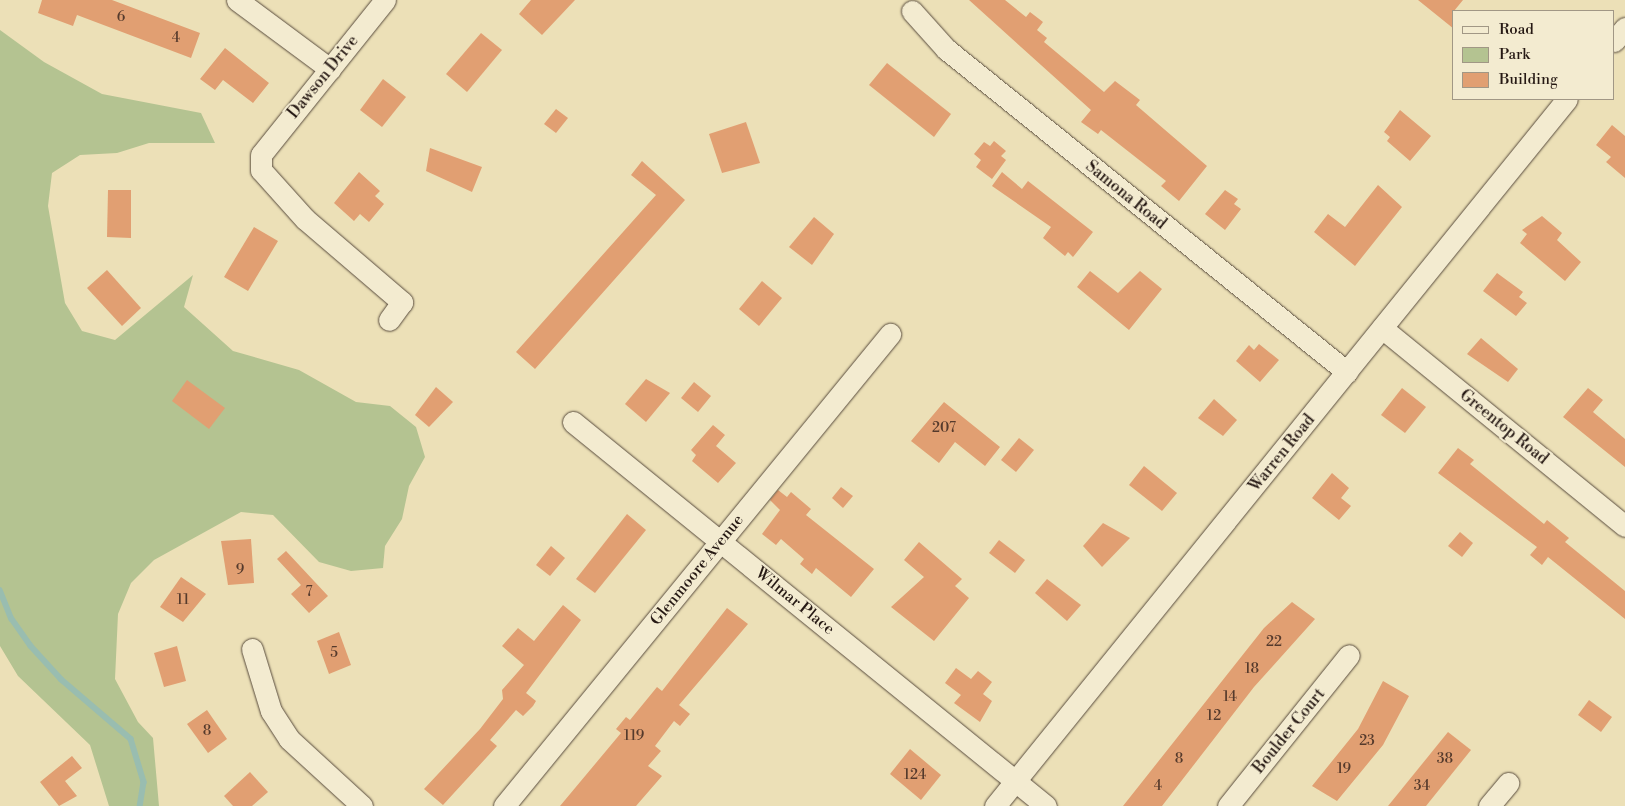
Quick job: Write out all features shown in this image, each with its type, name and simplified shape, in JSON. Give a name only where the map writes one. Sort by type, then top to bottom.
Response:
[{"type":"street","points":[[236,0],[330,69]]},
{"type":"street","name":"Dawson Drive","points":[[385,0],[261,155],[262,170],[305,219],[402,302],[389,320]]},
{"type":"street","name":"Samona Road","points":[[912,11],[946,49],[1347,372]]},
{"type":"street","name":"Warren Road","points":[[995,806],[1566,100]]},
{"type":"street","name":"Greentop Road","points":[[1382,328],[1625,526]]},
{"type":"street","name":"Glenmoore Avenue","points":[[504,806],[890,334]]},
{"type":"street","name":"Wilmar Place","points":[[574,422],[1046,806]]},
{"type":"street","points":[[252,649],[271,711],[289,739],[362,806]]},
{"type":"street","name":"Boulder Court","points":[[1228,806],[1349,655]]},
{"type":"street","points":[[1489,806],[1508,783]]},
{"type":"green space","points":[[0,30],[44,62],[102,94],[201,113],[215,143],[149,143],[117,153],[80,155],[52,173],[48,206],[65,303],[82,331],[115,340],[193,275],[184,307],[233,351],[299,370],[356,402],[390,406],[416,427],[425,457],[409,486],[402,519],[385,546],[383,568],[351,571],[319,562],[273,515],[241,512],[154,560],[131,583],[118,614],[115,679],[138,722],[153,738],[159,806],[109,806],[90,745],[18,676],[0,646]]},
{"type":"building","points":[[42,0],[112,0],[200,33],[191,58],[77,15],[73,26],[38,13]]},
{"type":"building","points":[[531,0],[575,0],[542,35],[519,14]]},
{"type":"building","points":[[969,0],[1005,0],[1026,17],[1030,12],[1043,22],[1037,30],[1047,38],[1044,42],[1104,92],[1115,81],[1140,100],[1136,105],[1207,166],[1179,201],[1161,186],[1166,181],[1101,130],[1098,134],[1081,122],[1091,110]]},
{"type":"building","points":[[1418,0],[1463,0],[1455,10],[1452,10],[1452,27]]},
{"type":"building","points":[[481,33],[502,50],[467,92],[446,74]]},
{"type":"building","points":[[225,48],[269,83],[253,103],[223,80],[215,90],[200,79]]},
{"type":"building","points":[[887,63],[951,114],[934,137],[869,85]]},
{"type":"building","points":[[383,79],[406,97],[382,127],[360,110]]},
{"type":"building","points":[[556,109],[568,118],[556,133],[544,124]]},
{"type":"building","points":[[1400,110],[1431,136],[1410,161],[1387,141],[1390,137],[1384,132]]},
{"type":"building","points":[[746,122],[760,163],[722,173],[709,134]]},
{"type":"building","points":[[1612,125],[1625,136],[1625,178],[1606,162],[1611,157],[1596,145]]},
{"type":"building","points":[[994,141],[1006,151],[1001,156],[1006,160],[992,179],[976,167],[981,160],[974,154],[984,142],[990,146]]},
{"type":"building","points":[[430,148],[482,167],[472,192],[426,171]]},
{"type":"building","points":[[642,161],[685,200],[535,369],[516,352],[656,195],[631,175]]},
{"type":"building","points":[[359,172],[380,191],[375,196],[384,204],[369,222],[360,214],[354,221],[334,203]]},
{"type":"building","points":[[1002,172],[1022,189],[1028,181],[1093,232],[1073,257],[1068,252],[1065,256],[1043,238],[1051,227],[992,186]]},
{"type":"building","points":[[1378,185],[1402,207],[1355,266],[1314,232],[1328,214],[1345,227]]},
{"type":"building","points":[[108,190],[131,190],[131,238],[107,237]]},
{"type":"building","points":[[1225,190],[1238,199],[1234,204],[1241,209],[1225,230],[1205,214]]},
{"type":"building","points":[[1542,216],[1562,233],[1557,240],[1581,262],[1565,281],[1520,243],[1527,234],[1522,230]]},
{"type":"building","points":[[814,217],[834,234],[812,265],[789,247]]},
{"type":"building","points":[[254,227],[278,241],[248,291],[224,277]]},
{"type":"building","points":[[107,270],[141,308],[122,326],[87,288]]},
{"type":"building","points":[[1090,271],[1118,293],[1140,271],[1162,289],[1129,330],[1077,287]]},
{"type":"building","points":[[1497,273],[1523,292],[1519,297],[1527,303],[1516,316],[1483,291]]},
{"type":"building","points":[[762,281],[782,298],[759,326],[739,309]]},
{"type":"building","points":[[1481,338],[1518,369],[1508,382],[1467,354]]},
{"type":"building","points":[[1259,344],[1279,360],[1260,382],[1236,361],[1249,345],[1254,350]]},
{"type":"building","points":[[646,379],[670,393],[646,422],[625,404]]},
{"type":"building","points":[[187,380],[225,408],[209,429],[172,401]]},
{"type":"building","points":[[694,382],[711,396],[698,412],[681,398]]},
{"type":"building","points":[[436,387],[453,402],[429,427],[415,415]]},
{"type":"building","points":[[1402,388],[1426,407],[1405,433],[1381,415]]},
{"type":"building","points":[[1588,388],[1603,400],[1593,412],[1625,439],[1625,467],[1563,417]]},
{"type":"building","points":[[1214,399],[1237,420],[1223,436],[1198,418]]},
{"type":"building","points":[[944,402],[1000,447],[985,466],[955,442],[939,463],[911,441]]},
{"type":"building","points":[[713,425],[725,435],[716,446],[736,463],[718,483],[692,461],[696,455],[691,450]]},
{"type":"building","points":[[1019,438],[1034,450],[1016,472],[1001,460]]},
{"type":"building","points":[[1458,448],[1474,460],[1470,464],[1544,524],[1547,520],[1569,538],[1565,542],[1625,591],[1625,619],[1548,557],[1542,565],[1530,555],[1537,547],[1438,473]]},
{"type":"building","points":[[1144,466],[1177,493],[1162,511],[1129,485]]},
{"type":"building","points":[[1332,473],[1349,488],[1341,498],[1351,506],[1339,520],[1312,498]]},
{"type":"building","points":[[841,487],[853,496],[843,508],[832,498]]},
{"type":"building","points":[[778,490],[787,497],[791,492],[811,509],[806,515],[874,569],[851,597],[816,568],[812,574],[800,564],[804,559],[781,539],[776,545],[762,534],[780,510],[770,500]]},
{"type":"building","points":[[627,514],[646,530],[595,593],[576,579]]},
{"type":"building","points":[[1103,523],[1130,538],[1102,567],[1083,546]]},
{"type":"building","points":[[1460,532],[1473,543],[1462,557],[1448,546]]},
{"type":"building","points":[[251,539],[254,583],[228,585],[221,541]]},
{"type":"building","points":[[999,540],[1025,560],[1015,573],[989,553]]},
{"type":"building","points":[[919,542],[962,579],[955,586],[969,598],[934,641],[891,607],[924,577],[904,560]]},
{"type":"building","points":[[551,546],[565,558],[550,576],[536,565]]},
{"type":"building","points":[[286,551],[328,596],[309,613],[291,594],[301,585],[277,559]]},
{"type":"building","points":[[181,577],[206,594],[183,622],[160,607]]},
{"type":"building","points":[[1047,579],[1081,605],[1067,621],[1035,593]]},
{"type":"building","points":[[1292,602],[1315,619],[1254,687],[1162,806],[1123,806],[1264,628]]},
{"type":"building","points":[[563,605],[581,620],[526,693],[536,701],[533,706],[523,716],[516,710],[490,740],[497,746],[443,805],[424,789],[480,729],[503,699],[502,690],[524,665],[502,646],[518,628],[534,641]]},
{"type":"building","points":[[727,608],[748,624],[679,705],[690,714],[680,726],[674,721],[655,746],[661,751],[648,766],[662,776],[636,806],[560,806],[621,733],[616,729],[626,717],[630,720],[657,687],[662,691]]},
{"type":"building","points":[[339,632],[351,665],[329,674],[317,641]]},
{"type":"building","points":[[177,646],[186,681],[164,687],[154,653]]},
{"type":"building","points":[[956,668],[971,679],[978,671],[992,682],[983,694],[992,701],[980,722],[954,703],[961,695],[945,683]]},
{"type":"building","points":[[1383,681],[1409,696],[1383,745],[1337,801],[1312,786],[1358,729]]},
{"type":"building","points":[[1589,700],[1612,717],[1601,732],[1578,715]]},
{"type":"building","points":[[207,710],[227,739],[208,753],[187,724]]},
{"type":"building","points":[[1448,732],[1471,750],[1426,806],[1388,806]]},
{"type":"building","points":[[910,749],[941,775],[921,800],[890,774]]},
{"type":"building","points":[[72,756],[82,768],[65,781],[77,796],[59,806],[40,782]]},
{"type":"building","points":[[250,772],[268,792],[252,806],[233,806],[224,796]]},
{"type":"waterway","points":[[0,590],[12,619],[31,646],[61,679],[131,739],[144,782],[140,806]]}]
